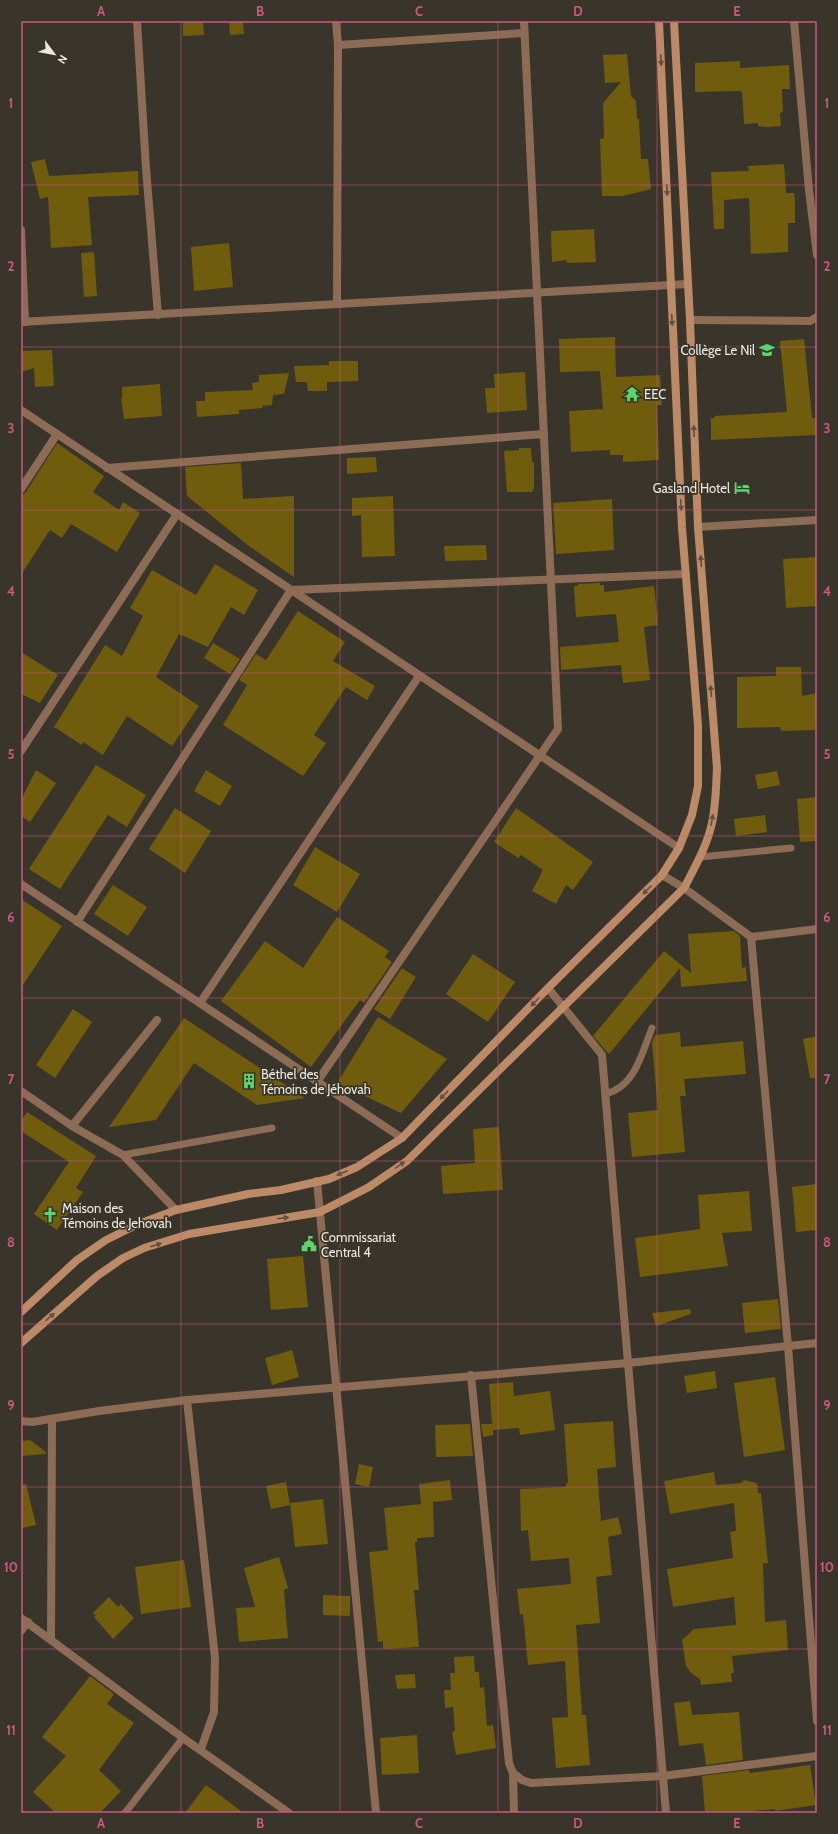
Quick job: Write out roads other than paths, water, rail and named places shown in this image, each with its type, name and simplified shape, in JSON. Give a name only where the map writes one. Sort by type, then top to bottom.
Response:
[{"type":"main road","points":[[21,1312],[77,1260],[101,1244],[136,1225],[176,1210],[248,1194],[281,1190],[328,1179],[357,1167],[402,1138],[548,988],[662,875],[679,848],[692,815],[698,786],[698,725],[686,574],[670,285],[659,21]]},
{"type":"main road","points":[[21,1343],[97,1276],[124,1258],[144,1248],[189,1234],[250,1222],[320,1212],[369,1187],[407,1161],[684,888],[700,857],[712,824],[716,796],[717,768],[698,527],[690,320],[674,21]]},
{"type":"street","points":[[137,21],[146,168],[158,315]]},
{"type":"street","points":[[336,21],[338,44],[337,304]]},
{"type":"street","points":[[317,1082],[558,729],[524,21]]},
{"type":"street","points":[[794,21],[809,190],[817,255]]},
{"type":"street","points":[[338,44],[524,33]]},
{"type":"street","points":[[21,230],[23,322],[688,284]]},
{"type":"street","points":[[690,320],[810,321],[817,317]]},
{"type":"street","points":[[21,410],[679,848]]},
{"type":"street","points":[[21,489],[57,434]]},
{"type":"street","points":[[107,468],[544,434]]},
{"type":"street","points":[[21,751],[177,514]]},
{"type":"street","points":[[698,527],[817,520]]},
{"type":"street","points":[[291,590],[686,574]]},
{"type":"street","points":[[77,922],[291,590]]},
{"type":"street","points":[[200,1003],[419,676]]},
{"type":"street","points":[[662,875],[684,888],[751,937],[817,929]]},
{"type":"street","points":[[21,884],[402,1138]]},
{"type":"street","points":[[751,937],[788,1346],[817,1721]]},
{"type":"street","points":[[548,988],[602,1056],[666,1813]]},
{"type":"street","points":[[72,1126],[157,1020]]},
{"type":"street","points":[[21,1091],[72,1126],[123,1155],[176,1210]]},
{"type":"street","points":[[317,1181],[376,1813]]},
{"type":"street","points":[[21,1421],[32,1422],[100,1410],[187,1400],[470,1375],[628,1363],[817,1343]]},
{"type":"street","points":[[470,1375],[509,1763],[513,1773],[514,1813]]},
{"type":"street","points":[[187,1400],[215,1658],[214,1712],[201,1749]]},
{"type":"street","points":[[51,1639],[52,1419]]},
{"type":"street","points":[[21,1631],[24,1620],[183,1738],[201,1749],[289,1813]]},
{"type":"street","points":[[513,1773],[522,1780],[532,1783],[663,1776],[817,1756]]},
{"type":"lane","points":[[700,857],[791,848]]},
{"type":"lane","points":[[605,1094],[613,1092],[629,1080],[638,1066],[652,1028]]},
{"type":"lane","points":[[123,1155],[272,1128]]},
{"type":"lane","points":[[125,1813],[183,1738]]},
{"type":"place","name":"Collège Le Nil","points":[[767,350]]},
{"type":"place","name":"EEC","points":[[632,394]]},
{"type":"place","name":"Gasland Hotel","points":[[742,488]]},
{"type":"place","name":"Béthel des Témoins de Jéhovah","points":[[249,1081]]},
{"type":"place","name":"Maison des Témoins de Jehovah","points":[[50,1215]]},
{"type":"place","name":"Commissariat Central 4","points":[[309,1244]]}]
